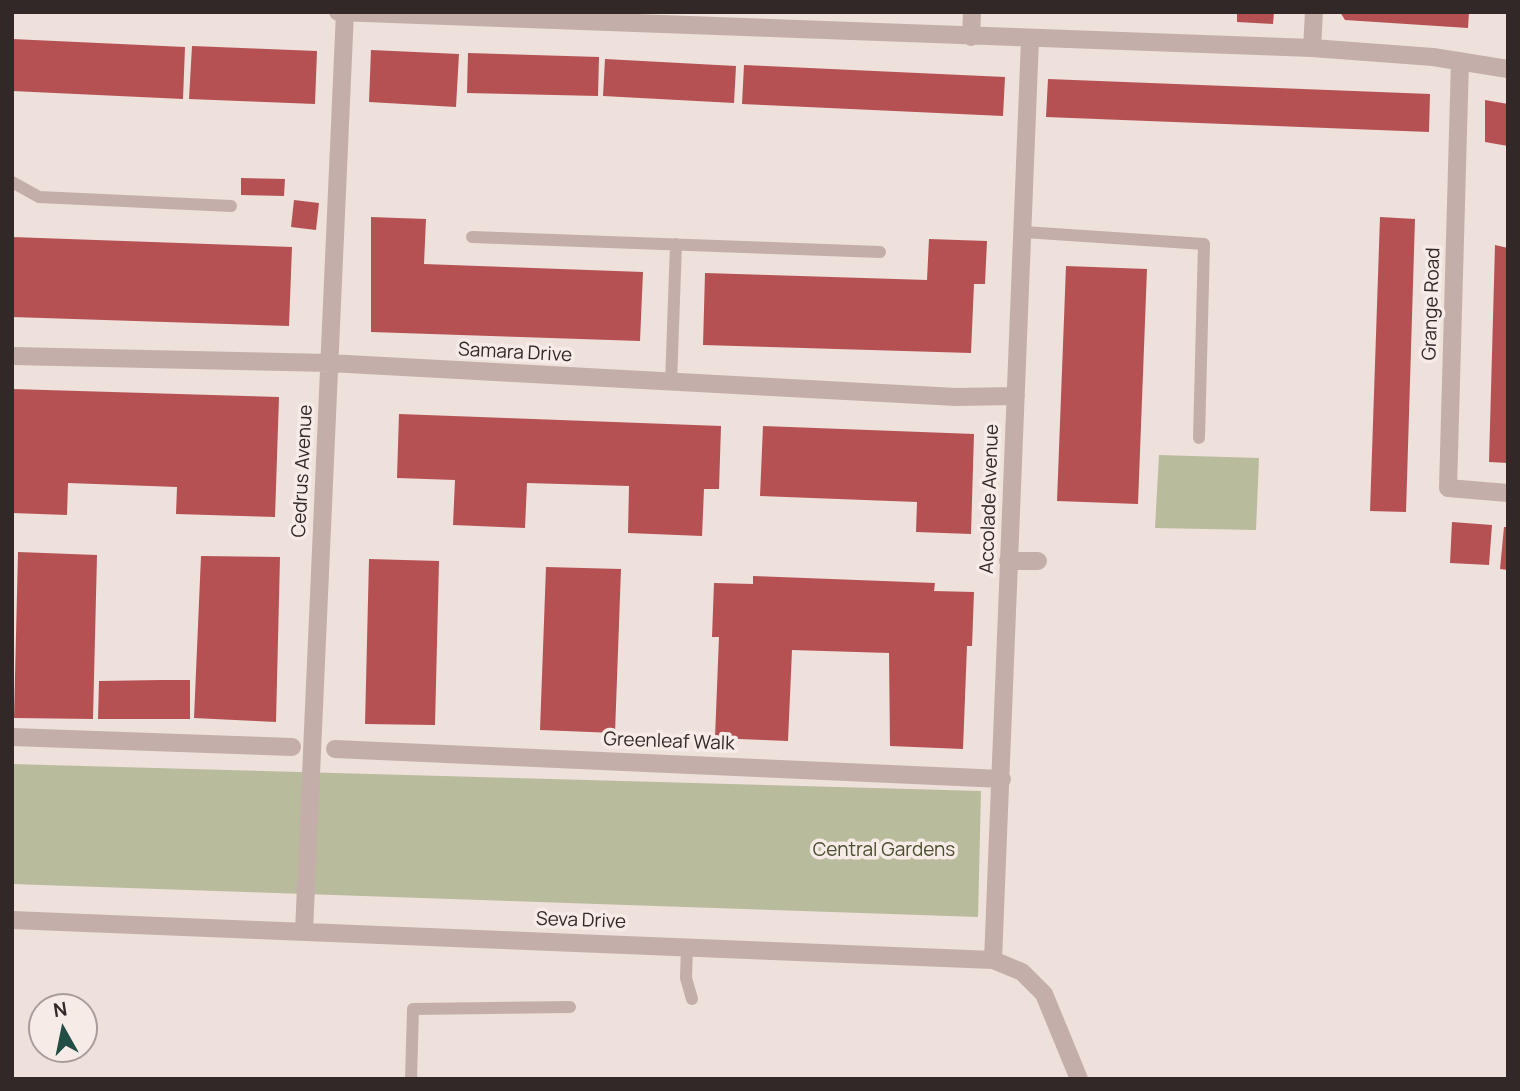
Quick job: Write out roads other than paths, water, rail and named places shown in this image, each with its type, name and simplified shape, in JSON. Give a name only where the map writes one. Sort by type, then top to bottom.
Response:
[{"type":"street","points":[[338,12],[656,18],[971,37],[1312,48],[1460,61],[1508,69]]},
{"type":"street","name":"Cedrus Avenue","points":[[304,931],[345,12]]},
{"type":"street","points":[[971,37],[972,12]]},
{"type":"street","points":[[1312,48],[1314,12]]},
{"type":"street","name":"Accolade Avenue","points":[[993,960],[1030,39]]},
{"type":"street","name":"Grange Road","points":[[1460,61],[1448,488],[1508,493]]},
{"type":"street","name":"Samara Drive","points":[[12,356],[329,363],[671,383],[956,397],[1016,397]]},
{"type":"street","points":[[1009,561],[1038,561]]},
{"type":"street","points":[[12,737],[292,747]]},
{"type":"street","name":"Greenleaf Walk","points":[[335,749],[1002,779]]},
{"type":"street","name":"Seva Drive","points":[[12,920],[993,960],[1022,972],[1044,995],[1079,1079]]},
{"type":"lane","points":[[12,182],[39,197],[231,206]]},
{"type":"lane","points":[[1024,232],[1203,244],[1199,438]]},
{"type":"lane","points":[[472,237],[880,252]]},
{"type":"lane","points":[[671,383],[676,244]]},
{"type":"lane","points":[[687,946],[686,978],[692,999]]},
{"type":"lane","points":[[411,1079],[413,1009],[570,1007]]},
{"type":"park label","name":"Central Gardens","points":[[884,851]]}]
